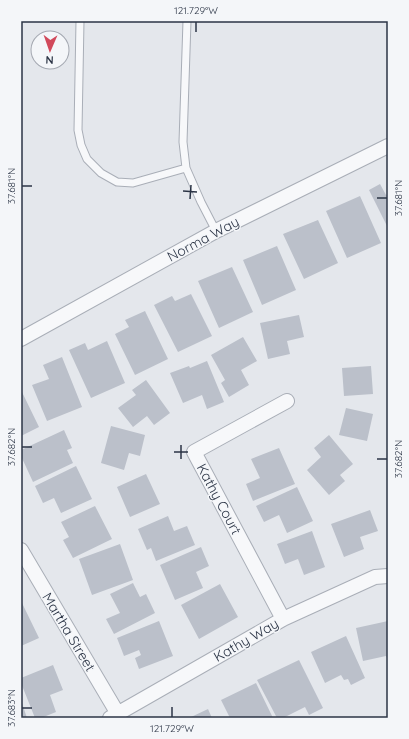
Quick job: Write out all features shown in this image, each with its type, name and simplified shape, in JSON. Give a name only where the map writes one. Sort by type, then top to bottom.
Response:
[{"type":"street","name":"Norma Way","points":[[21,339],[216,231],[388,146]]},
{"type":"street","name":"Kathy Court","points":[[283,618],[194,452],[287,401]]},
{"type":"street","name":"Martha Street","points":[[21,550],[114,716]]},
{"type":"street","name":"Kathy Way","points":[[114,716],[283,618],[375,577],[388,576]]},
{"type":"lane","points":[[80,21],[78,130],[81,145],[87,159],[101,173],[117,182],[133,183],[186,168]]},
{"type":"lane","points":[[187,21],[183,142],[186,168],[216,231]]},
{"type":"building","points":[[380,184],[386,195],[388,194],[388,228],[369,190]]},
{"type":"building","points":[[360,196],[381,243],[347,258],[326,211]]},
{"type":"building","points":[[318,220],[338,263],[304,279],[283,234]]},
{"type":"building","points":[[277,246],[296,290],[262,305],[243,260]]},
{"type":"building","points":[[232,267],[253,312],[219,328],[198,281]]},
{"type":"building","points":[[191,294],[212,336],[178,352],[154,305],[172,296],[175,301]]},
{"type":"building","points":[[145,311],[168,359],[135,375],[115,334],[129,327],[125,320]]},
{"type":"building","points":[[299,315],[304,337],[287,341],[290,354],[268,359],[260,323]]},
{"type":"building","points":[[243,337],[257,361],[241,370],[249,385],[229,397],[221,383],[225,380],[211,355]]},
{"type":"building","points":[[107,341],[125,383],[91,398],[69,350],[85,343],[88,350]]},
{"type":"building","points":[[62,357],[82,407],[47,421],[32,385],[49,379],[43,365]]},
{"type":"building","points":[[207,361],[224,402],[207,409],[202,395],[183,403],[170,373],[189,366],[190,368]]},
{"type":"building","points":[[371,366],[373,394],[344,396],[342,368]]},
{"type":"building","points":[[146,380],[170,413],[154,425],[147,416],[133,427],[118,408],[136,395],[132,390]]},
{"type":"building","points":[[21,390],[39,427],[21,436]]},
{"type":"building","points":[[346,408],[373,414],[367,441],[339,435]]},
{"type":"building","points":[[111,426],[145,435],[140,456],[129,453],[124,470],[101,463]]},
{"type":"building","points":[[64,430],[72,448],[67,450],[73,463],[33,482],[21,456],[21,450]]},
{"type":"building","points":[[329,435],[353,464],[340,475],[345,481],[329,495],[307,470],[321,457],[314,448]]},
{"type":"building","points":[[279,448],[295,484],[253,501],[246,484],[260,478],[251,459]]},
{"type":"building","points":[[76,466],[92,499],[61,513],[54,498],[43,503],[35,486]]},
{"type":"building","points":[[146,474],[160,504],[130,517],[117,487]]},
{"type":"building","points":[[297,487],[313,521],[287,533],[279,515],[264,522],[256,506]]},
{"type":"building","points":[[95,506],[112,539],[73,558],[63,540],[69,537],[61,522]]},
{"type":"building","points":[[370,510],[378,531],[360,537],[364,549],[344,557],[331,524]]},
{"type":"building","points":[[168,516],[174,531],[187,526],[195,545],[156,561],[151,548],[147,550],[138,529]]},
{"type":"building","points":[[312,531],[325,567],[304,575],[298,559],[285,564],[277,544]]},
{"type":"building","points":[[120,544],[133,580],[92,595],[79,559]]},
{"type":"building","points":[[201,547],[209,566],[196,572],[203,588],[175,600],[160,565]]},
{"type":"building","points":[[133,583],[140,597],[146,594],[155,613],[114,634],[106,619],[120,613],[110,594]]},
{"type":"building","points":[[220,584],[238,617],[199,639],[181,605]]},
{"type":"building","points":[[22,603],[39,638],[21,646],[21,604]]},
{"type":"building","points":[[159,621],[173,656],[139,669],[135,658],[141,655],[139,650],[124,656],[117,638]]},
{"type":"building","points":[[388,621],[388,660],[386,656],[363,661],[356,628]]},
{"type":"building","points":[[346,636],[365,678],[351,685],[348,679],[344,680],[341,675],[325,683],[311,652]]},
{"type":"building","points":[[299,660],[323,708],[309,715],[305,707],[283,718],[277,718],[257,680]]},
{"type":"building","points":[[53,665],[63,690],[50,695],[56,712],[41,718],[35,718],[21,683],[21,678]]},
{"type":"building","points":[[256,683],[273,718],[230,718],[221,700]]},
{"type":"building","points":[[21,700],[27,718],[21,718]]},
{"type":"building","points":[[208,709],[212,718],[189,718]]}]
